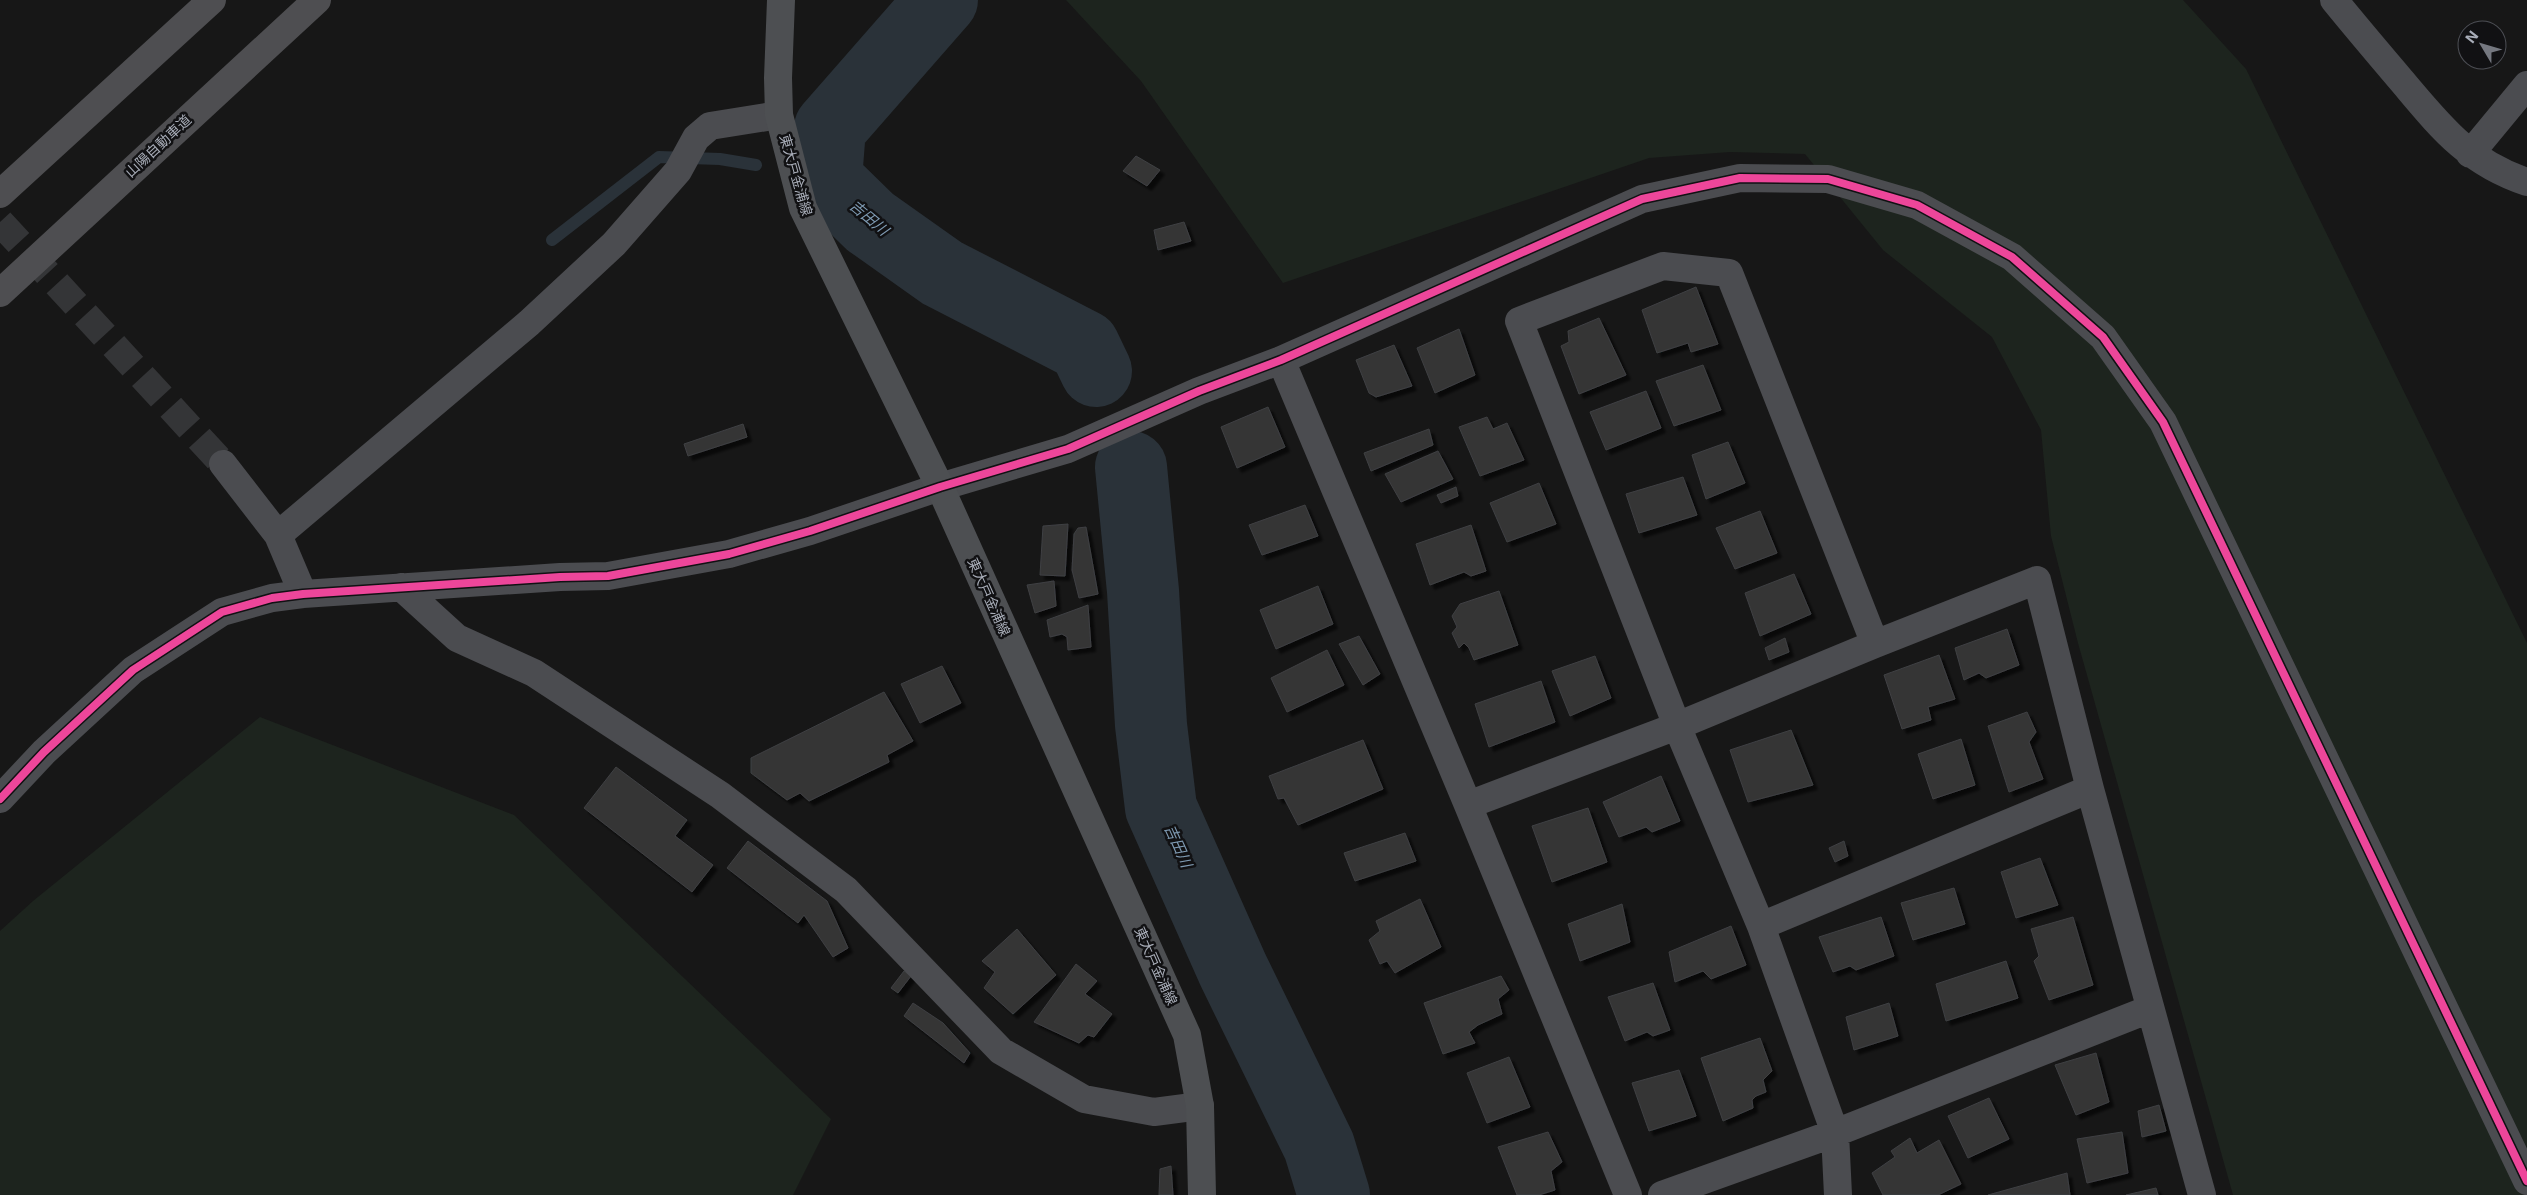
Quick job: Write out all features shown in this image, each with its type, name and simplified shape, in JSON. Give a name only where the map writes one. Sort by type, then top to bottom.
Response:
[{"type":"highway","points":[[0,194],[212,0]]},
{"type":"highway","name":"山陽自動車道","points":[[0,293],[317,0]]},
{"type":"main road","name":"東大戸金浦線","points":[[781,0],[779,115],[803,208],[940,487],[1188,1035],[1200,1106],[1202,1195]]},
{"type":"street","points":[[2334,0],[2444,131],[2470,154],[2501,173],[2527,182]]},
{"type":"street","points":[[2470,154],[2527,85]]},
{"type":"street","points":[[278,535],[529,323],[614,244],[678,171],[696,138],[710,126],[779,115]]},
{"type":"street","points":[[0,798],[44,752],[134,670],[222,612],[272,598],[303,594],[608,576],[729,554],[810,531],[940,487],[1068,449],[1199,391],[1281,360],[1642,199],[1740,178],[1828,178],[1917,205],[2012,257],[2103,337],[2163,422],[2527,1181]]},
{"type":"street","points":[[1838,1195],[1835,1133],[1761,926],[1677,726],[1519,321],[1663,266],[1729,273],[1875,644]]},
{"type":"street","points":[[1281,360],[1468,805],[1628,1195]]},
{"type":"street","points":[[223,464],[278,535],[303,594]]},
{"type":"street","points":[[1468,805],[1677,726],[1875,644],[2037,580],[2090,789],[2202,1195]]},
{"type":"street","points":[[401,587],[457,638],[542,678],[720,795],[846,890],[1001,1050],[1084,1099],[1154,1112],[1200,1106]]},
{"type":"street","points":[[1761,926],[2090,789]]},
{"type":"street","points":[[1662,1195],[1835,1133],[2150,1009]]},
{"type":"shaded area","points":[[1066,0],[2183,0],[2246,69],[2527,643],[2527,1195],[2233,1195],[2078,643],[2051,536],[2041,430],[1992,337],[1883,250],[1805,154],[1730,152],[1649,158],[1283,283],[1141,81]]},
{"type":"shaded area","points":[[260,717],[514,815],[831,1119],[793,1195],[0,1195],[0,931],[33,901]]},
{"type":"building","points":[[1136,156],[1160,170],[1147,186],[1123,171]]},
{"type":"building","points":[[1184,222],[1191,241],[1158,250],[1154,230]]},
{"type":"building","points":[[1696,287],[1718,344],[1691,352],[1688,343],[1657,353],[1642,310]]},
{"type":"building","points":[[1599,318],[1626,375],[1579,394],[1561,346],[1569,342],[1568,331]]},
{"type":"building","points":[[1459,329],[1475,375],[1435,393],[1417,348]]},
{"type":"building","points":[[1394,345],[1412,386],[1376,397],[1369,393],[1356,360]]},
{"type":"building","points":[[1703,365],[1721,410],[1674,426],[1656,381]]},
{"type":"building","points":[[1646,391],[1661,428],[1606,450],[1590,412]]},
{"type":"building","points":[[1268,407],[1285,447],[1237,468],[1221,427]]},
{"type":"building","points":[[1487,417],[1493,429],[1507,423],[1524,460],[1480,476],[1459,427]]},
{"type":"building","points":[[743,424],[747,437],[688,456],[684,444]]},
{"type":"building","points":[[1429,429],[1433,445],[1371,471],[1364,453]]},
{"type":"building","points":[[1728,442],[1745,483],[1706,499],[1692,455]]},
{"type":"building","points":[[1438,451],[1453,479],[1401,502],[1385,474]]},
{"type":"building","points":[[1683,477],[1697,515],[1639,533],[1626,494]]},
{"type":"building","points":[[1539,483],[1556,524],[1507,542],[1490,503]]},
{"type":"building","points":[[1456,487],[1458,496],[1441,503],[1437,495]]},
{"type":"building","points":[[1305,505],[1318,536],[1262,555],[1249,525]]},
{"type":"building","points":[[1760,511],[1777,553],[1735,569],[1716,528]]},
{"type":"building","points":[[1068,524],[1065,576],[1040,575],[1043,526]]},
{"type":"building","points":[[1471,525],[1486,571],[1471,576],[1464,572],[1430,585],[1416,544]]},
{"type":"building","points":[[1086,527],[1098,594],[1079,598],[1072,570],[1074,534],[1078,528]]},
{"type":"building","points":[[1794,574],[1811,614],[1760,636],[1745,593]]},
{"type":"building","points":[[1054,581],[1056,606],[1035,613],[1027,585]]},
{"type":"building","points":[[1318,586],[1333,624],[1276,649],[1260,610]]},
{"type":"building","points":[[1499,591],[1518,645],[1474,660],[1469,648],[1464,643],[1459,648],[1452,633],[1457,627],[1452,616],[1460,604]]},
{"type":"building","points":[[1088,605],[1091,647],[1068,650],[1067,637],[1062,634],[1050,637],[1047,620]]},
{"type":"building","points":[[2007,629],[2019,665],[1986,678],[1979,673],[1964,680],[1955,648]]},
{"type":"building","points":[[1359,636],[1380,674],[1363,685],[1339,644]]},
{"type":"building","points":[[1785,638],[1789,652],[1769,660],[1765,648]]},
{"type":"building","points":[[1327,650],[1344,685],[1287,712],[1271,678]]},
{"type":"building","points":[[1939,655],[1955,699],[1928,707],[1931,720],[1902,729],[1884,675]]},
{"type":"building","points":[[1595,656],[1611,698],[1570,716],[1552,671]]},
{"type":"building","points":[[942,666],[961,703],[920,723],[901,684]]},
{"type":"building","points":[[1541,681],[1555,722],[1489,747],[1475,704]]},
{"type":"building","points":[[884,692],[913,741],[887,755],[889,762],[809,801],[800,793],[787,800],[751,773],[751,758]]},
{"type":"building","points":[[2027,712],[2036,732],[2029,742],[2043,779],[2009,792],[1988,726]]},
{"type":"building","points":[[1791,730],[1813,785],[1748,802],[1730,750]]},
{"type":"building","points":[[1961,739],[1975,785],[1933,799],[1918,754]]},
{"type":"building","points":[[1363,740],[1383,789],[1298,825],[1284,798],[1278,799],[1269,776]]},
{"type":"building","points":[[616,767],[687,820],[675,836],[713,865],[692,892],[584,808]]},
{"type":"building","points":[[1661,776],[1680,821],[1652,832],[1646,827],[1619,837],[1603,802]]},
{"type":"building","points":[[1588,808],[1607,862],[1552,882],[1532,826]]},
{"type":"building","points":[[1405,833],[1416,861],[1355,881],[1344,853]]},
{"type":"building","points":[[748,841],[827,901],[848,948],[833,957],[804,915],[798,923],[727,868]]},
{"type":"building","points":[[1844,841],[1848,856],[1835,862],[1829,848]]},
{"type":"building","points":[[2040,858],[2058,905],[2016,918],[2001,872]]},
{"type":"building","points":[[1954,888],[1965,924],[1913,940],[1901,903]]},
{"type":"building","points":[[1420,899],[1441,947],[1395,973],[1387,961],[1380,964],[1369,940],[1380,931],[1376,921]]},
{"type":"building","points":[[1622,904],[1630,942],[1580,961],[1568,924]]},
{"type":"building","points":[[1881,917],[1894,956],[1856,970],[1850,966],[1833,972],[1819,937]]},
{"type":"building","points":[[2073,917],[2093,985],[2049,1000],[2034,961],[2039,956],[2031,929]]},
{"type":"building","points":[[1731,926],[1746,965],[1711,979],[1703,971],[1675,982],[1669,952]]},
{"type":"building","points":[[1017,929],[1056,975],[1013,1014],[984,988],[995,972],[982,961]]},
{"type":"building","points":[[2006,961],[2018,998],[1946,1021],[1936,984]]},
{"type":"building","points":[[1076,964],[1097,981],[1085,994],[1112,1014],[1094,1037],[1088,1035],[1079,1043],[1034,1022]]},
{"type":"building","points":[[904,971],[911,976],[898,993],[891,988]]},
{"type":"building","points":[[1501,976],[1509,990],[1498,999],[1502,1014],[1478,1025],[1469,1032],[1475,1043],[1443,1054],[1424,1003]]},
{"type":"building","points":[[1653,983],[1670,1030],[1653,1036],[1647,1032],[1625,1041],[1608,997]]},
{"type":"building","points":[[913,1003],[943,1023],[970,1053],[964,1063],[904,1016]]},
{"type":"building","points":[[1889,1003],[1898,1036],[1854,1050],[1846,1017]]},
{"type":"building","points":[[1760,1038],[1772,1071],[1763,1080],[1766,1092],[1752,1100],[1753,1108],[1723,1121],[1701,1058]]},
{"type":"building","points":[[2096,1053],[2109,1102],[2076,1115],[2055,1065]]},
{"type":"building","points":[[1509,1057],[1530,1107],[1487,1123],[1467,1073]]},
{"type":"building","points":[[1679,1070],[1696,1116],[1649,1131],[1632,1083]]},
{"type":"building","points":[[1989,1098],[2009,1139],[1968,1158],[1948,1116]]},
{"type":"building","points":[[2159,1105],[2166,1131],[2142,1137],[2138,1111]]},
{"type":"building","points":[[1548,1132],[1562,1162],[1551,1171],[1555,1190],[1539,1195],[1517,1195],[1498,1147]]},
{"type":"building","points":[[2122,1132],[2128,1173],[2087,1183],[2077,1139]]},
{"type":"building","points":[[1910,1138],[1917,1153],[1939,1140],[1961,1184],[1938,1195],[1883,1195],[1872,1173],[1895,1157],[1891,1151]]},
{"type":"building","points":[[1171,1166],[1173,1195],[1159,1195],[1160,1169]]},
{"type":"building","points":[[2067,1173],[2070,1195],[1988,1195]]},
{"type":"building","points":[[2156,1188],[2158,1195],[2126,1195]]},
{"type":"waterway","name":"吉田川","points":[[942,0],[830,128],[826,179],[870,222],[942,273],[1084,346],[1096,371]]},
{"type":"waterway","points":[[552,240],[659,157],[720,159],[756,165]]},
{"type":"waterway","points":[[817,177],[826,179]]},
{"type":"waterway","name":"吉田川","points":[[1131,467],[1143,591],[1151,725],[1161,808],[1233,970],[1319,1146],[1334,1195]]},
{"type":"tunnel","points":[[0,222],[223,464]]},
{"type":"cycle path","points":[[0,799],[44,752],[133,670],[222,612],[272,598],[303,594],[560,577],[608,576],[729,554],[810,531],[940,487],[1068,449],[1199,391],[1281,360],[1642,199],[1740,178],[1828,179],[1917,205],[2012,257],[2103,337],[2163,422],[2527,1181]]}]
